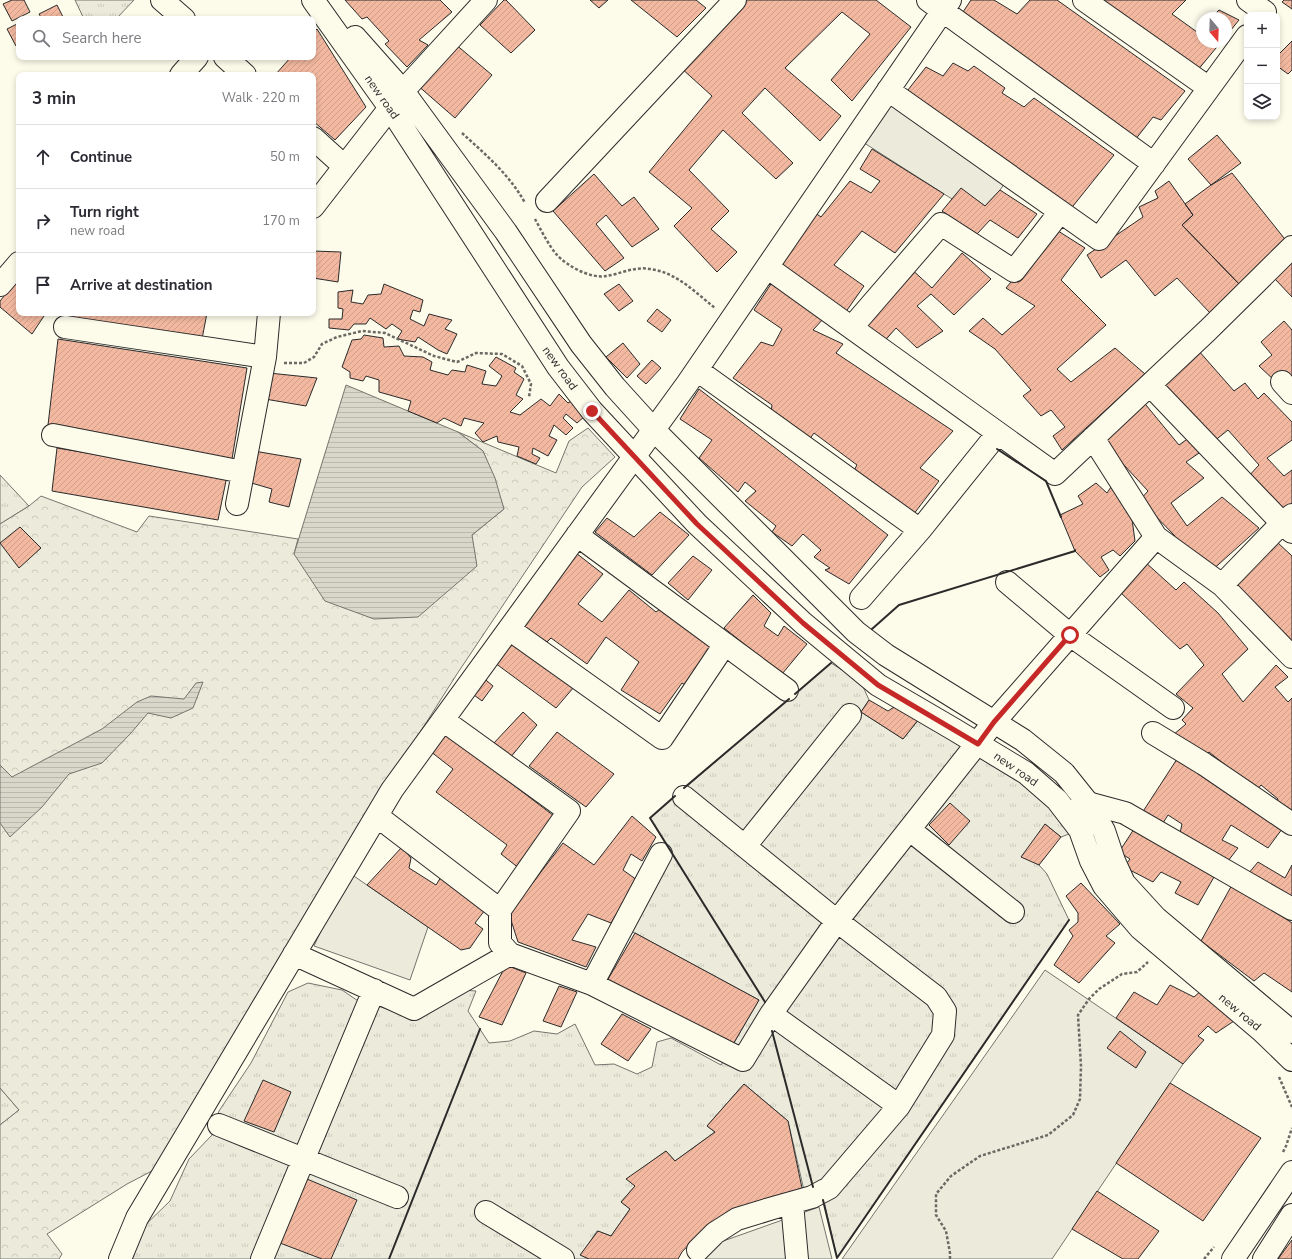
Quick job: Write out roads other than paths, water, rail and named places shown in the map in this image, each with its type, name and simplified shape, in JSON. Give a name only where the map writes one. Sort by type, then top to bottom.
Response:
[{"type":"street","points":[[162,0],[181,16]]},
{"type":"street","name":"new road","points":[[313,0],[506,232],[581,344],[615,387],[654,430],[856,632],[886,655],[1022,740],[1064,773],[1088,803],[1104,831],[1114,861],[1124,883],[1156,918],[1292,1032]]},
{"type":"street","name":"new road","points":[[322,0],[397,100],[558,367],[592,411],[697,524],[803,623],[878,685],[1026,774],[1057,800],[1080,830],[1091,861],[1104,886],[1140,928],[1262,1031],[1292,1060]]},
{"type":"street","points":[[316,203],[397,100],[486,0]]},
{"type":"street","points":[[547,201],[735,0]]},
{"type":"street","points":[[1084,0],[1209,88]]},
{"type":"street","points":[[120,1259],[137,1218],[392,790],[697,370],[888,90],[940,4],[1154,164]]},
{"type":"street","points":[[888,90],[1099,239],[1244,40]]},
{"type":"street","points":[[184,72],[194,60]]},
{"type":"street","points":[[228,60],[242,72]]},
{"type":"street","points":[[316,141],[344,166]]},
{"type":"street","points":[[852,327],[941,224],[1014,271],[1060,212]]},
{"type":"street","points":[[767,267],[1055,474],[1214,324],[1292,247]]},
{"type":"street","points":[[0,285],[16,266]]},
{"type":"street","points":[[237,504],[265,357],[269,316]]},
{"type":"street","points":[[65,327],[265,357]]},
{"type":"street","points":[[697,370],[920,530]]},
{"type":"street","points":[[1150,385],[1289,523],[1222,585]]},
{"type":"street","points":[[861,598],[920,530],[998,433]]},
{"type":"street","points":[[53,435],[243,472]]},
{"type":"street","points":[[1093,438],[1156,537],[1222,585],[1292,657]]},
{"type":"street","points":[[577,535],[787,690]]},
{"type":"street","points":[[443,720],[569,811],[500,910],[500,943],[510,954],[592,984],[743,1060],[771,1014],[837,921],[994,722],[1156,537]]},
{"type":"street","points":[[1007,582],[1070,635],[1173,708]]},
{"type":"street","points":[[509,629],[662,738],[725,644]]},
{"type":"street","points":[[745,846],[850,715]]},
{"type":"street","points":[[1153,733],[1204,764],[1292,824]]},
{"type":"street","points":[[684,797],[837,921],[936,997],[945,1011],[943,1035],[899,1106],[829,1188],[812,1197],[737,1219],[715,1233],[698,1256]]},
{"type":"street","points":[[1068,815],[1088,803],[1125,813],[1292,909]]},
{"type":"street","points":[[377,816],[500,910]]},
{"type":"street","points":[[910,830],[1013,912]]},
{"type":"street","points":[[592,984],[662,854]]},
{"type":"street","points":[[294,954],[414,1009],[510,954]]},
{"type":"street","points":[[262,1259],[374,990]]},
{"type":"street","points":[[771,1014],[899,1106]]},
{"type":"street","points":[[219,1125],[397,1197]]},
{"type":"street","points":[[1234,1259],[1292,1172]]},
{"type":"street","points":[[792,1202],[797,1259]]},
{"type":"street","points":[[486,1212],[562,1259]]},
{"type":"street","points":[[1264,1259],[1292,1215]]}]
